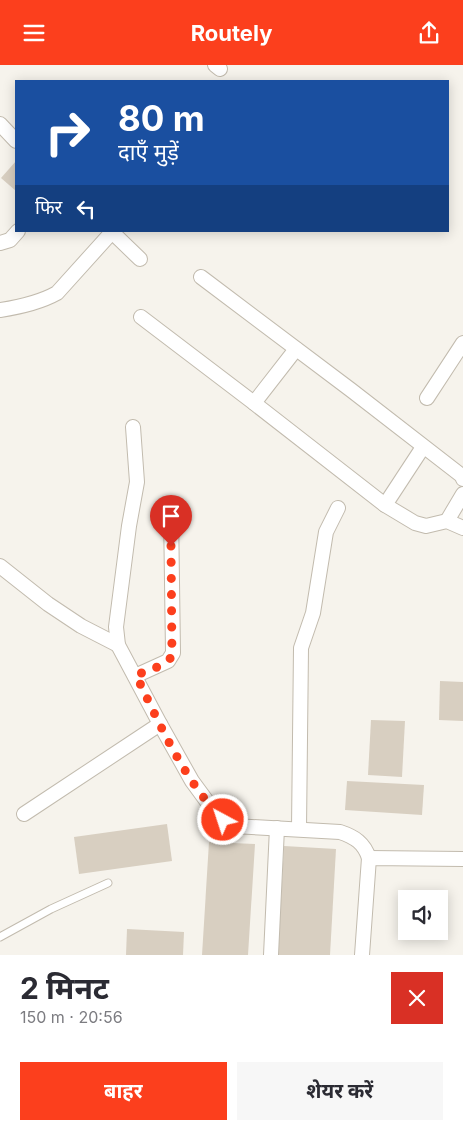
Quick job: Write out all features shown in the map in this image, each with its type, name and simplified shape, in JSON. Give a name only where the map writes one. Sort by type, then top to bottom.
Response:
[{"type":"street","points":[[0,124],[15,140]]},
{"type":"street","points":[[0,243],[10,240],[17,232]]},
{"type":"street","points":[[0,310],[23,306],[58,293],[111,232],[140,259]]},
{"type":"street","points":[[201,277],[351,390],[463,479]]},
{"type":"street","points":[[141,317],[385,505],[415,523],[426,526],[447,521],[463,528]]},
{"type":"street","points":[[428,398],[463,343]]},
{"type":"street","points":[[254,403],[296,349]]},
{"type":"street","points":[[133,427],[137,482],[129,526],[116,627],[118,645],[192,781],[223,820],[234,826],[340,832],[354,837],[366,848],[369,858],[362,955]]},
{"type":"street","points":[[385,505],[423,447]]},
{"type":"street","points":[[447,521],[463,494]]},
{"type":"street","points":[[299,829],[301,648],[313,613],[326,532],[338,507]]},
{"type":"street","points":[[136,675],[168,661],[173,653],[171,511]]},
{"type":"street","points":[[0,566],[48,604],[81,626],[118,645]]},
{"type":"street","points":[[24,814],[160,724]]},
{"type":"street","points":[[271,955],[277,828]]},
{"type":"street","points":[[369,858],[463,859]]},
{"type":"lane","points":[[0,937],[51,909],[108,883]]},
{"type":"building","points":[[15,162],[15,190],[1,178]]},
{"type":"building","points":[[440,681],[463,682],[463,721],[439,720]]},
{"type":"building","points":[[371,720],[405,721],[402,777],[368,775]]},
{"type":"building","points":[[347,781],[424,785],[422,815],[345,810]]},
{"type":"building","points":[[167,824],[172,861],[79,874],[74,837]]},
{"type":"building","points":[[209,842],[255,844],[248,955],[202,955]]},
{"type":"building","points":[[284,846],[336,849],[330,955],[278,955]]},
{"type":"building","points":[[127,929],[184,932],[183,955],[126,955]]},
{"type":"route","points":[[171,546],[172,657],[160,666],[136,675],[160,724],[192,781],[223,820]]}]
